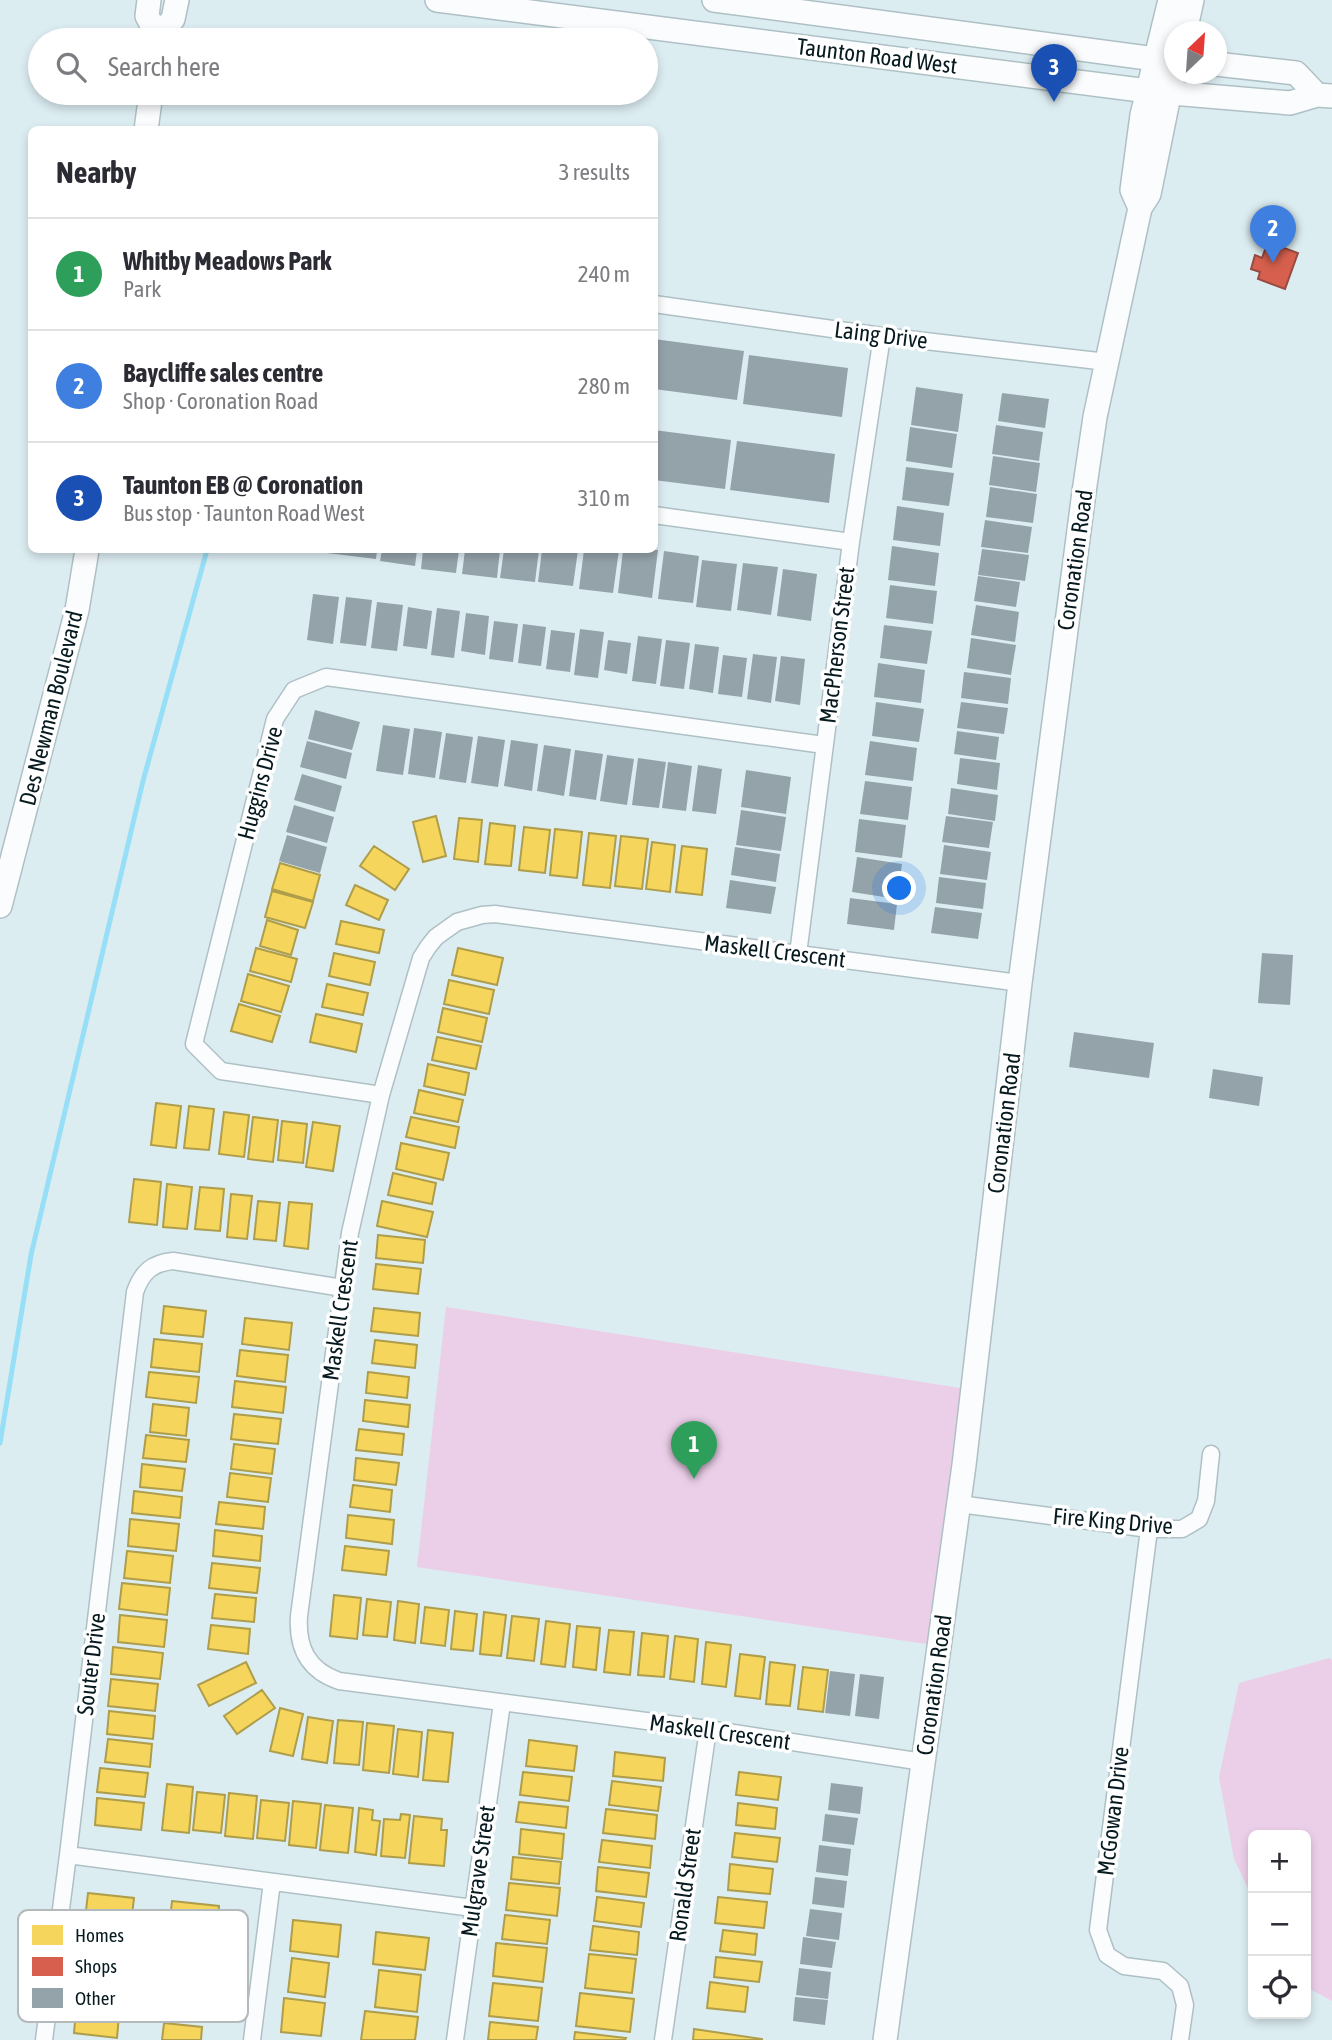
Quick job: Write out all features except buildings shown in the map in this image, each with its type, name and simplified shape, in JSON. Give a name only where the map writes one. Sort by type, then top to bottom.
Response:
[{"type":"street","points":[[149,0],[147,16],[153,28]]},
{"type":"street","points":[[166,28],[173,19],[177,0]]},
{"type":"street","name":"Taunton Road West","points":[[436,0],[1164,85],[1290,103],[1325,95]]},
{"type":"street","name":"Taunton Road West","points":[[714,0],[1164,59]]},
{"type":"street","name":"Coronation Road","points":[[1168,21],[1170,0]]},
{"type":"street","points":[[1187,21],[1192,0]]},
{"type":"street","name":"Taunton Road West","points":[[1227,65],[1296,73],[1325,95]]},
{"type":"street","name":"Coronation Road","points":[[885,2040],[959,1504],[1020,984],[1084,492],[1095,417],[1140,208],[1149,194],[1164,85]]},
{"type":"street","points":[[147,126],[149,105]]},
{"type":"street","name":"Laing Drive","points":[[658,305],[882,336],[1107,362]]},
{"type":"street","name":"MacPherson Street","points":[[799,954],[851,542],[882,336]]},
{"type":"street","points":[[658,515],[851,542]]},
{"type":"street","name":"Des Newman Boulevard","points":[[0,906],[77,610],[86,553]]},
{"type":"street","name":"Huggins Drive","points":[[381,1095],[221,1071],[194,1044],[275,719],[293,690],[326,677],[824,745]]},
{"type":"street","name":"Maskell Crescent","points":[[923,1762],[708,1730],[339,1681],[314,1667],[303,1652],[298,1634],[299,1616],[350,1233],[381,1095],[421,958],[436,937],[469,918],[495,914],[1020,984]]},
{"type":"street","name":"Souter Drive","points":[[61,1910],[135,1292],[139,1281],[146,1271],[156,1264],[173,1261],[343,1288]]},
{"type":"street","name":"Fire King Drive","points":[[959,1504],[1149,1529],[1182,1529],[1199,1519],[1206,1501],[1211,1454]]},
{"type":"street","name":"McGowan Drive","points":[[1149,1529],[1098,1930],[1107,1955],[1124,1966],[1163,1971],[1180,1986],[1185,2005],[1180,2040]]},
{"type":"street","name":"Mulgrave Street","points":[[455,2040],[502,1703]]},
{"type":"street","name":"Ronald Street","points":[[663,2040],[708,1730]]},
{"type":"street","points":[[68,1854],[473,1908]]},
{"type":"street","points":[[252,2040],[272,1882]]},
{"type":"street","name":"Souter Drive","points":[[44,2040],[46,2022]]},
{"type":"shaded area","points":[[446,1307],[973,1390],[939,1646],[417,1567]]},
{"type":"shaded area","points":[[1329,1658],[1332,1660],[1332,2001],[1311,1990],[1311,1830],[1248,1830],[1248,1888],[1234,1859],[1219,1777],[1239,1683]]},
{"type":"waterway","points":[[0,1443],[31,1255],[143,781],[206,553]]},
{"type":"place","name":"Taunton EB @ Coronation","points":[[1054,102]]},
{"type":"place","name":"Baycliffe sales centre","points":[[1273,263]]},
{"type":"place","name":"Whitby Meadows Park","points":[[694,1479]]}]
